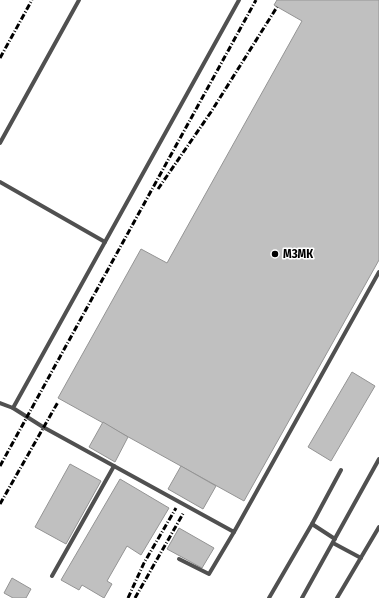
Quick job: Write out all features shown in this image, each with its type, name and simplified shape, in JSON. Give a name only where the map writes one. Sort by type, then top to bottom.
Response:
[{"type":"lane","points":[[0,143],[79,0]]},
{"type":"lane","points":[[12,408],[240,0]]},
{"type":"lane","points":[[0,182],[105,242]]},
{"type":"lane","points":[[179,559],[209,574],[379,272]]},
{"type":"lane","points":[[0,403],[12,408],[43,427],[234,532]]},
{"type":"lane","points":[[302,598],[379,459]]},
{"type":"lane","points":[[52,576],[114,466]]},
{"type":"lane","points":[[269,598],[341,470]]},
{"type":"lane","points":[[312,524],[334,541],[361,558]]},
{"type":"lane","points":[[337,598],[379,527]]},
{"type":"building","name":"МЗМК","points":[[277,0],[379,0],[379,260],[244,501],[58,398],[141,249],[167,263],[302,21],[274,5]]},
{"type":"building","points":[[352,372],[375,386],[331,461],[308,447]]},
{"type":"building","points":[[103,422],[128,437],[115,462],[89,447]]},
{"type":"building","points":[[70,464],[101,481],[66,544],[35,527]]},
{"type":"building","points":[[181,466],[216,486],[203,509],[168,489]]},
{"type":"building","points":[[120,479],[169,508],[141,555],[127,546],[107,581],[112,584],[104,598],[82,585],[79,590],[61,580]]},
{"type":"building","points":[[179,528],[214,548],[202,568],[167,549]]},
{"type":"building","points":[[12,578],[31,589],[26,598],[13,598],[4,593]]},
{"type":"railway","points":[[0,58],[32,0]]},
{"type":"railway","points":[[0,466],[256,0]]},
{"type":"railway","points":[[158,189],[211,112],[277,7]]},
{"type":"railway","points":[[0,504],[58,402]]},
{"type":"railway","points":[[128,598],[144,563],[176,508]]},
{"type":"railway","points":[[135,598],[184,512]]},
{"type":"place","name":"МЗМК","points":[[275,254]]}]
